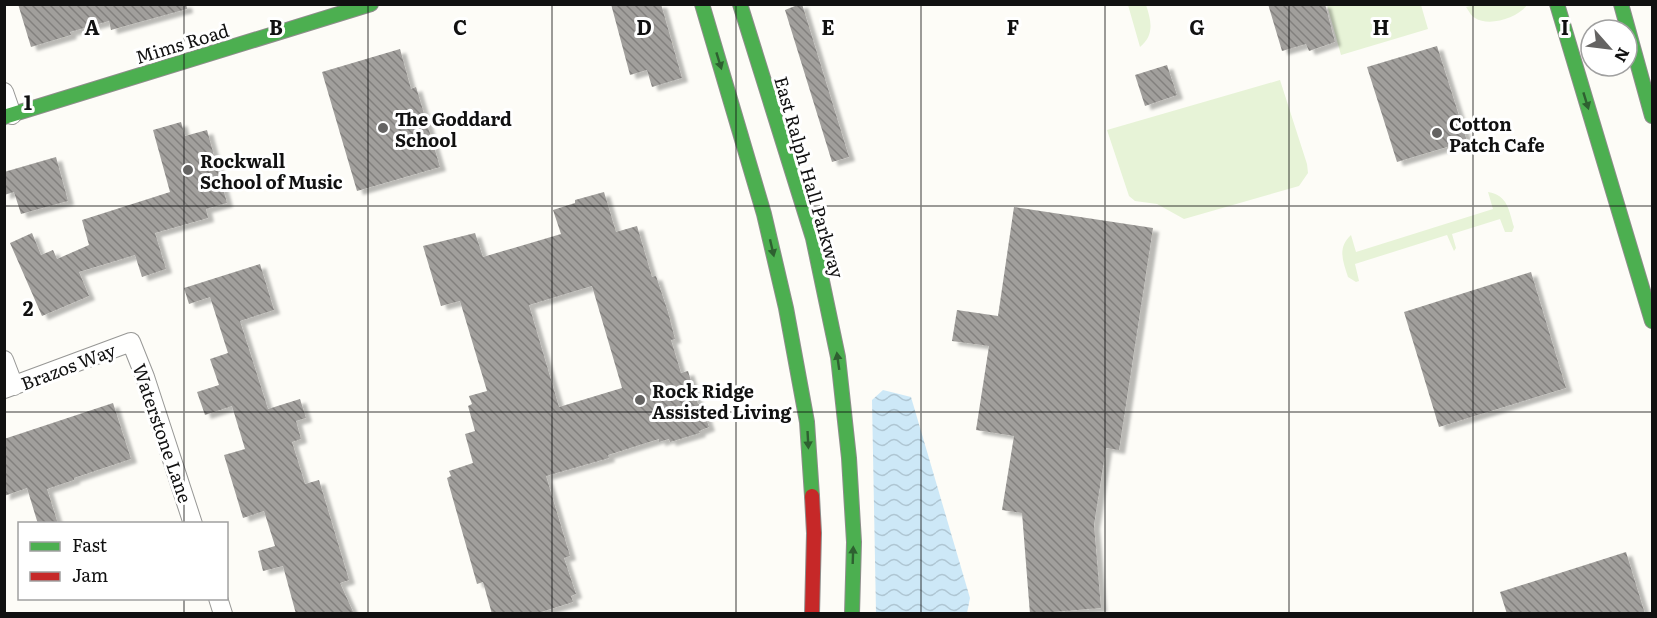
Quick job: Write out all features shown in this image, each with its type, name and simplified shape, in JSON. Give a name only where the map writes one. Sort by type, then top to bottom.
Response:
[{"type":"main road","name":"Mims Road","points":[[8,116],[371,4]]},
{"type":"main road","points":[[702,4],[764,214],[786,308],[807,422],[814,533],[812,614]]},
{"type":"main road","name":"East Ralph Hall Parkway","points":[[740,4],[813,238],[838,357],[854,542],[852,614]]},
{"type":"main road","points":[[1557,4],[1653,321]]},
{"type":"main road","points":[[1621,4],[1653,116]]},
{"type":"street","points":[[4,92],[8,116]]},
{"type":"street","name":"Brazos Way","points":[[9,388],[131,342]]},
{"type":"street","name":"Waterstone Lane","points":[[131,342],[145,377],[192,522]]},
{"type":"street","points":[[4,360],[9,388]]},
{"type":"green space","points":[[1128,5],[1146,5],[1148,11],[1150,32],[1140,47]]},
{"type":"green space","points":[[1327,5],[1421,5],[1428,29],[1341,55]]},
{"type":"green space","points":[[1527,5],[1517,14],[1503,20],[1488,22],[1471,15],[1466,7]]},
{"type":"green space","points":[[1280,80],[1307,164],[1308,173],[1299,186],[1184,219],[1157,204],[1135,201],[1129,196],[1107,130]]},
{"type":"green space","points":[[1488,192],[1500,196],[1507,205],[1514,227],[1512,232],[1505,232],[1500,219],[1452,234],[1456,248],[1454,251],[1447,235],[1355,264],[1359,281],[1356,282],[1348,277],[1343,260],[1343,250],[1351,235],[1356,252],[1493,209]]},
{"type":"water","points":[[883,390],[911,397],[970,598],[967,613],[876,613],[872,400]]},
{"type":"building","points":[[18,4],[186,4],[187,9],[111,30],[109,21],[70,32],[71,35],[31,47]]},
{"type":"building","points":[[611,4],[661,4],[682,78],[652,87],[647,70],[630,75]]},
{"type":"building","points":[[802,4],[849,157],[832,162],[785,10]]},
{"type":"building","points":[[1268,4],[1325,4],[1335,42],[1309,51],[1306,44],[1282,51]]},
{"type":"building","points":[[1437,46],[1467,141],[1397,162],[1367,67]]},
{"type":"building","name":"The Goddard School","points":[[400,49],[411,89],[416,87],[440,167],[357,191],[322,72]]},
{"type":"building","points":[[1167,65],[1177,95],[1145,106],[1135,75]]},
{"type":"building","points":[[181,122],[185,136],[207,130],[227,203],[206,209],[208,218],[155,233],[166,269],[142,277],[135,255],[79,272],[89,296],[42,316],[10,243],[32,233],[41,255],[53,250],[57,259],[89,245],[82,220],[170,192],[153,130]]},
{"type":"building","points":[[56,157],[68,201],[21,214],[14,192],[4,195],[4,172]]},
{"type":"building","name":"Rock Ridge Assisted Living","points":[[604,192],[616,232],[637,226],[652,277],[656,276],[668,312],[675,339],[671,340],[681,373],[688,371],[698,404],[701,403],[709,427],[699,431],[700,433],[670,442],[669,439],[659,442],[659,439],[608,455],[609,458],[546,476],[570,556],[564,558],[576,594],[571,596],[573,602],[535,614],[492,614],[483,582],[477,584],[447,478],[451,476],[449,471],[473,463],[465,434],[475,431],[468,406],[472,404],[469,396],[487,391],[460,301],[441,306],[423,246],[475,233],[483,257],[561,234],[553,210],[575,203],[575,200]],"holes":[[[592,286],[622,388],[559,407],[529,305]]]},
{"type":"building","points":[[1014,207],[1153,228],[1119,450],[1106,448],[1094,525],[1101,608],[1030,614],[1022,513],[1002,510],[1014,436],[976,430],[989,346],[952,341],[957,310],[998,316]]},
{"type":"building","points":[[260,264],[274,310],[240,321],[268,409],[300,399],[306,418],[296,421],[301,439],[292,442],[305,484],[319,480],[349,580],[340,583],[354,614],[296,614],[283,566],[263,571],[258,551],[275,546],[264,511],[243,518],[224,455],[245,449],[232,406],[205,415],[197,392],[219,385],[210,359],[228,353],[210,297],[189,304],[184,288]]},
{"type":"building","points":[[1531,272],[1566,388],[1439,427],[1404,312]]},
{"type":"building","points":[[113,403],[131,459],[47,489],[57,522],[37,522],[27,488],[4,496],[4,439]]},
{"type":"building","points":[[1626,552],[1645,614],[1507,614],[1500,592]]},
{"type":"traffic: fast","points":[[4,117],[371,4]]},
{"type":"traffic: fast","points":[[702,4],[764,214],[786,308],[807,422],[812,496]]},
{"type":"traffic: fast","points":[[740,4],[813,238],[838,357],[849,458],[854,542],[852,614]]},
{"type":"traffic: fast","points":[[1557,4],[1652,321]]},
{"type":"traffic: fast","points":[[1621,4],[1652,116]]},
{"type":"traffic: jam","points":[[812,496],[814,533],[812,614]]},
{"type":"place","name":"The Goddard School","points":[[383,128]]},
{"type":"place","name":"Cotton Patch Cafe","points":[[1437,133]]},
{"type":"place","name":"Rockwall School of Music","points":[[188,170]]},
{"type":"place","name":"Rock Ridge Assisted Living","points":[[640,400]]}]
